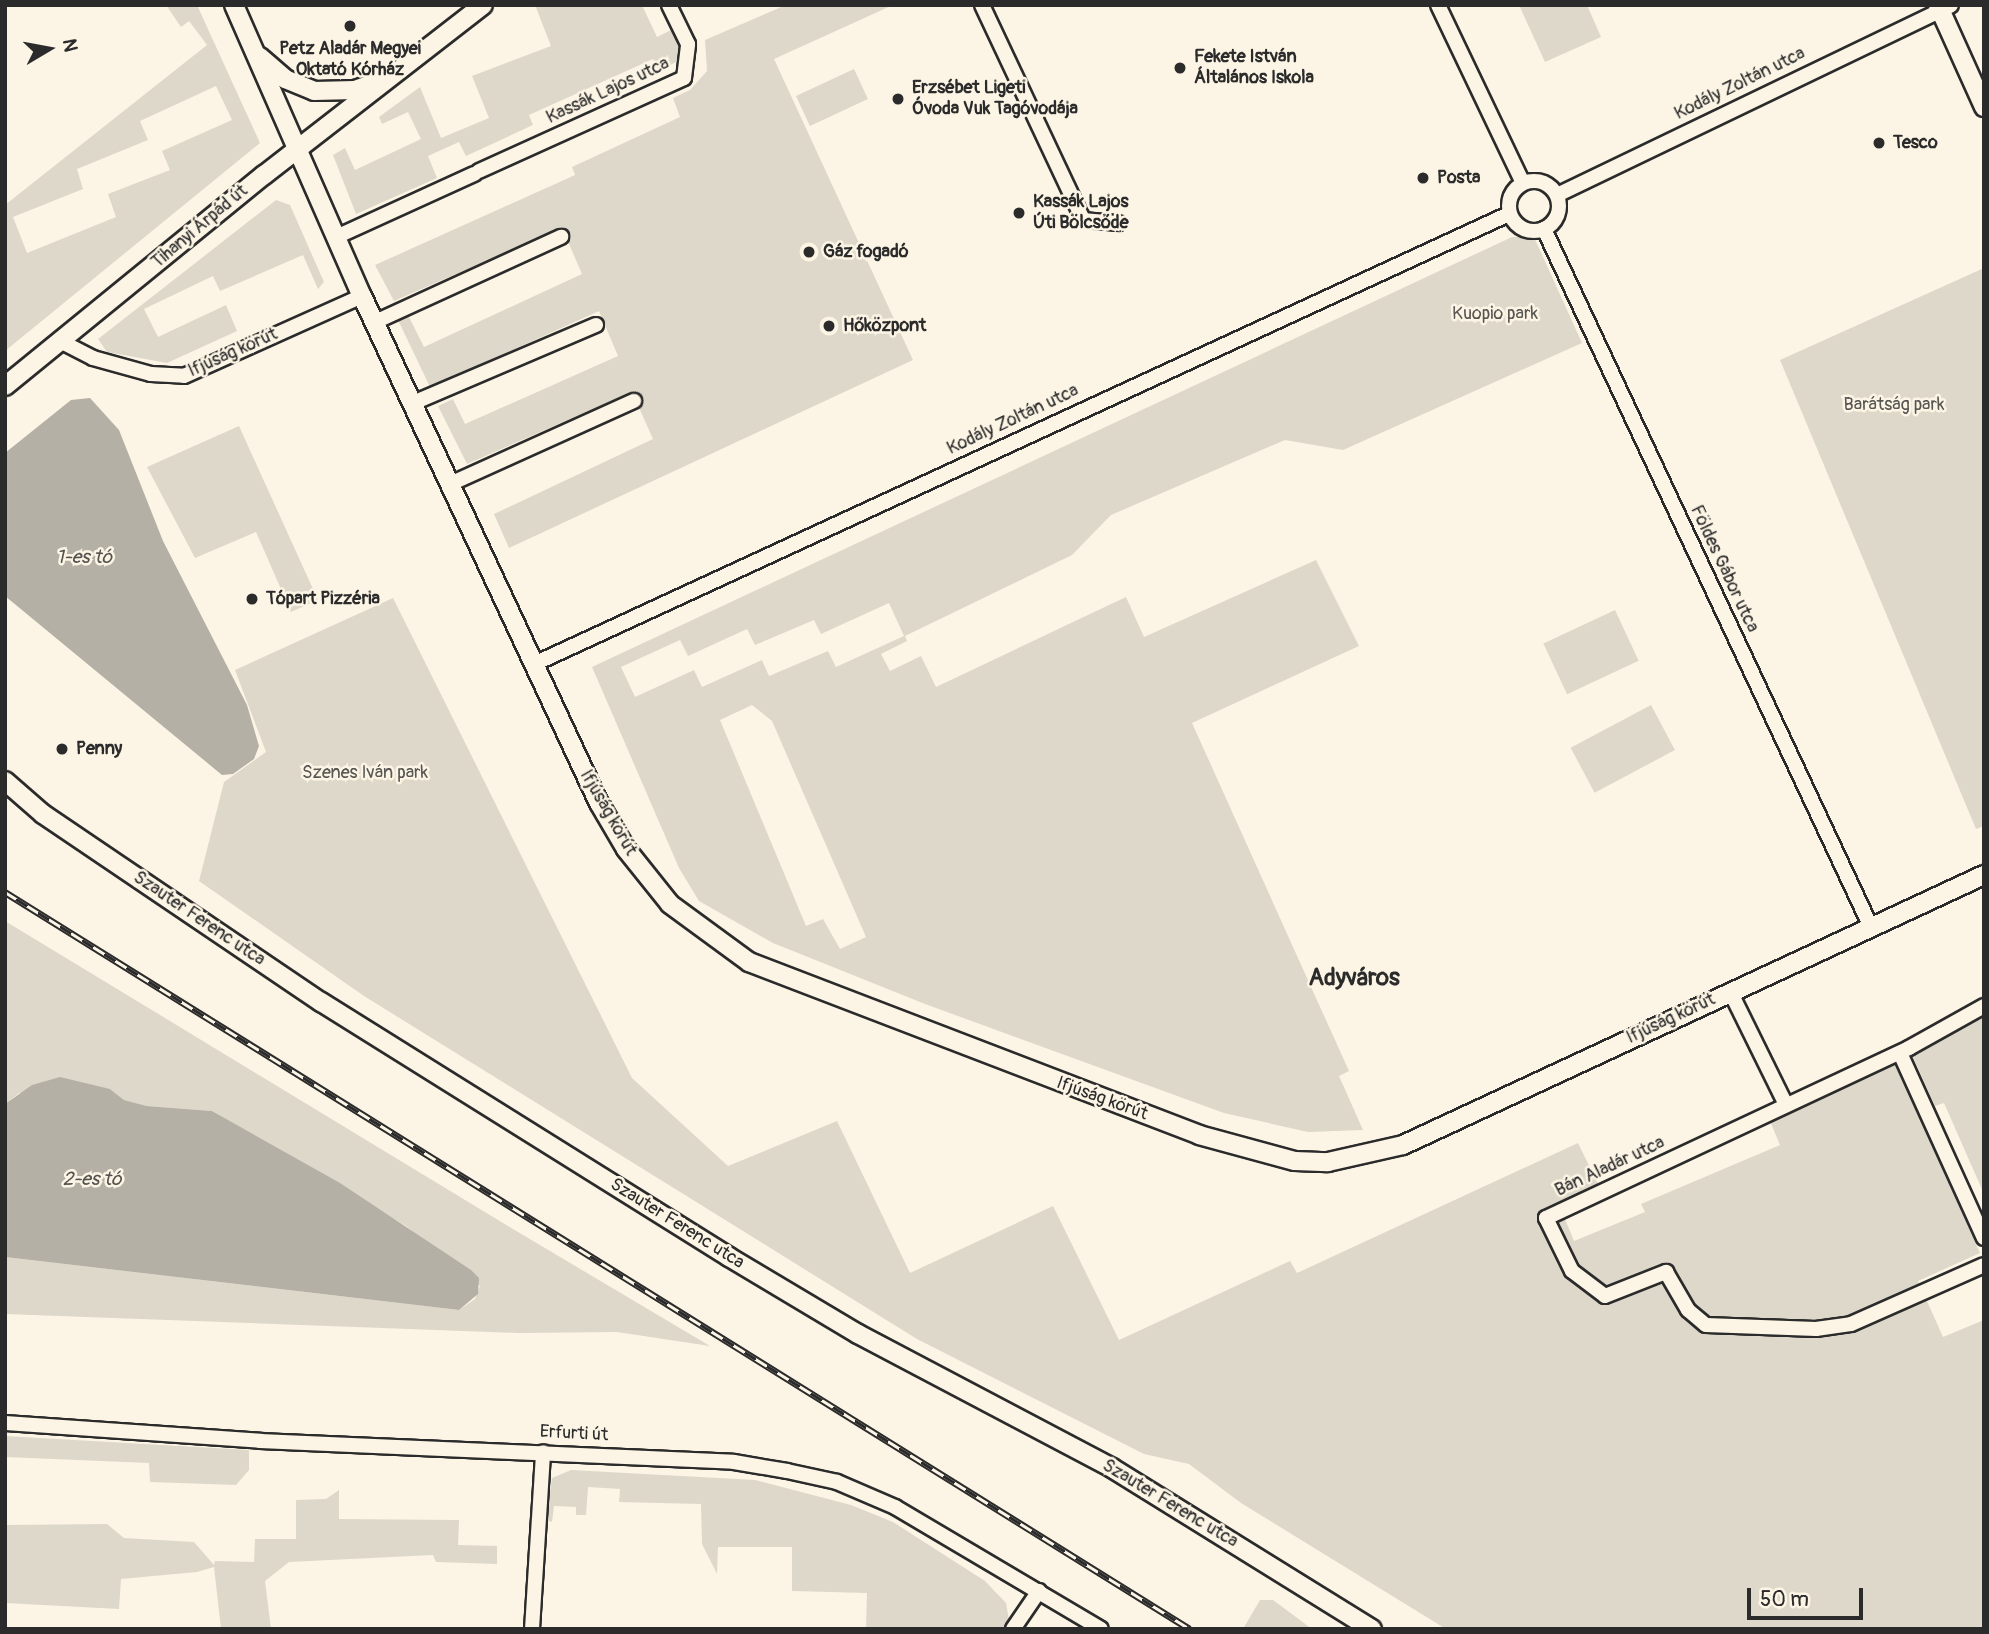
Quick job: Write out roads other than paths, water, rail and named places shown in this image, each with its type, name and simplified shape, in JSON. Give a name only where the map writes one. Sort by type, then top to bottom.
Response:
[{"type":"street","name":"Ifjúság körút","points":[[234,5],[362,296],[589,783],[626,849],[670,904],[707,935],[749,962],[819,991],[1235,1145],[1295,1161],[1328,1162],[1371,1155],[1403,1145],[1870,925],[1984,875]]},
{"type":"street","name":"Tihanyi Árpád út","points":[[5,386],[298,149],[483,5]]},
{"type":"street","name":"Kassák Lajos utca","points":[[336,237],[684,78],[688,44],[669,5]]},
{"type":"street","points":[[982,5],[1083,220],[1119,223]]},
{"type":"street","points":[[1438,5],[1523,183]]},
{"type":"street","points":[[1943,7],[1984,107]]},
{"type":"street","name":"Kodály Zoltán utca","points":[[1557,195],[1943,7]]},
{"type":"street","name":"Tihanyi Árpád út","points":[[250,43],[285,79],[314,91],[355,90],[398,72]]},
{"type":"street","points":[[1542,182],[1557,195],[1558,214],[1544,229],[1526,230],[1509,214],[1510,199],[1523,183],[1542,182]]},
{"type":"street","name":"Kodály Zoltán utca","points":[[534,664],[1509,214]]},
{"type":"street","name":"Földes Gábor utca","points":[[1544,229],[1870,925]]},
{"type":"street","points":[[374,322],[561,237]]},
{"type":"street","name":"Ifjúság körút","points":[[62,342],[93,358],[160,377],[180,377],[362,296]]},
{"type":"street","points":[[413,403],[596,325]]},
{"type":"street","points":[[450,484],[634,401]]},
{"type":"street","name":"Szauter Ferenc utca","points":[[5,781],[43,814],[321,1002],[729,1257],[858,1334],[1112,1468],[1372,1629]]},
{"type":"street","points":[[1730,991],[1786,1105]]},
{"type":"street","name":"Bán Aladár utca","points":[[1984,1006],[1900,1053],[1546,1218],[1572,1271],[1605,1296],[1665,1272],[1688,1310],[1706,1325],[1816,1329],[1883,1314],[1984,1265]]},
{"type":"street","points":[[1900,1053],[1984,1238]]},
{"type":"street","name":"Erfurti út","points":[[5,1423],[260,1441],[734,1462],[837,1482],[895,1507],[1101,1629]]},
{"type":"street","points":[[532,1629],[543,1452]]},
{"type":"street","points":[[1013,1629],[1040,1591]]},
{"type":"water","name":"1-es tó","points":[[90,398],[119,430],[163,541],[247,705],[259,746],[254,759],[233,774],[222,775],[5,596],[5,453],[71,400]]},
{"type":"water","name":"2-es tó","points":[[60,1077],[110,1089],[124,1100],[147,1106],[212,1111],[340,1183],[471,1270],[479,1278],[478,1294],[459,1310],[5,1257],[5,1104],[32,1085]]},
{"type":"railway","points":[[5,892],[1190,1629]]},
{"type":"place","name":"Petz Aladár Megyei Oktató Kórház","points":[[350,26]]},
{"type":"place","name":"Fekete István Általános Iskola","points":[[1180,68]]},
{"type":"place","name":"Erzsébet Ligeti Óvoda Vuk Tagóvodája","points":[[898,99]]},
{"type":"place","name":"Tesco","points":[[1879,143]]},
{"type":"place","name":"Posta","points":[[1423,178]]},
{"type":"place","name":"Kassák Lajos Úti Bölcsőde","points":[[1019,213]]},
{"type":"place","name":"Gáz fogadó","points":[[809,252]]},
{"type":"place","name":"Hőközpont","points":[[829,326]]},
{"type":"place","name":"Tópart Pizzéria","points":[[252,599]]},
{"type":"place","name":"Penny","points":[[62,749]]},
{"type":"district","name":"Adyváros","points":[[1354,978]]},
{"type":"park label","name":"Kuopio park","points":[[1495,314]]},
{"type":"park label","name":"Barátság park","points":[[1894,405]]},
{"type":"park label","name":"Szenes Iván park","points":[[365,773]]}]
